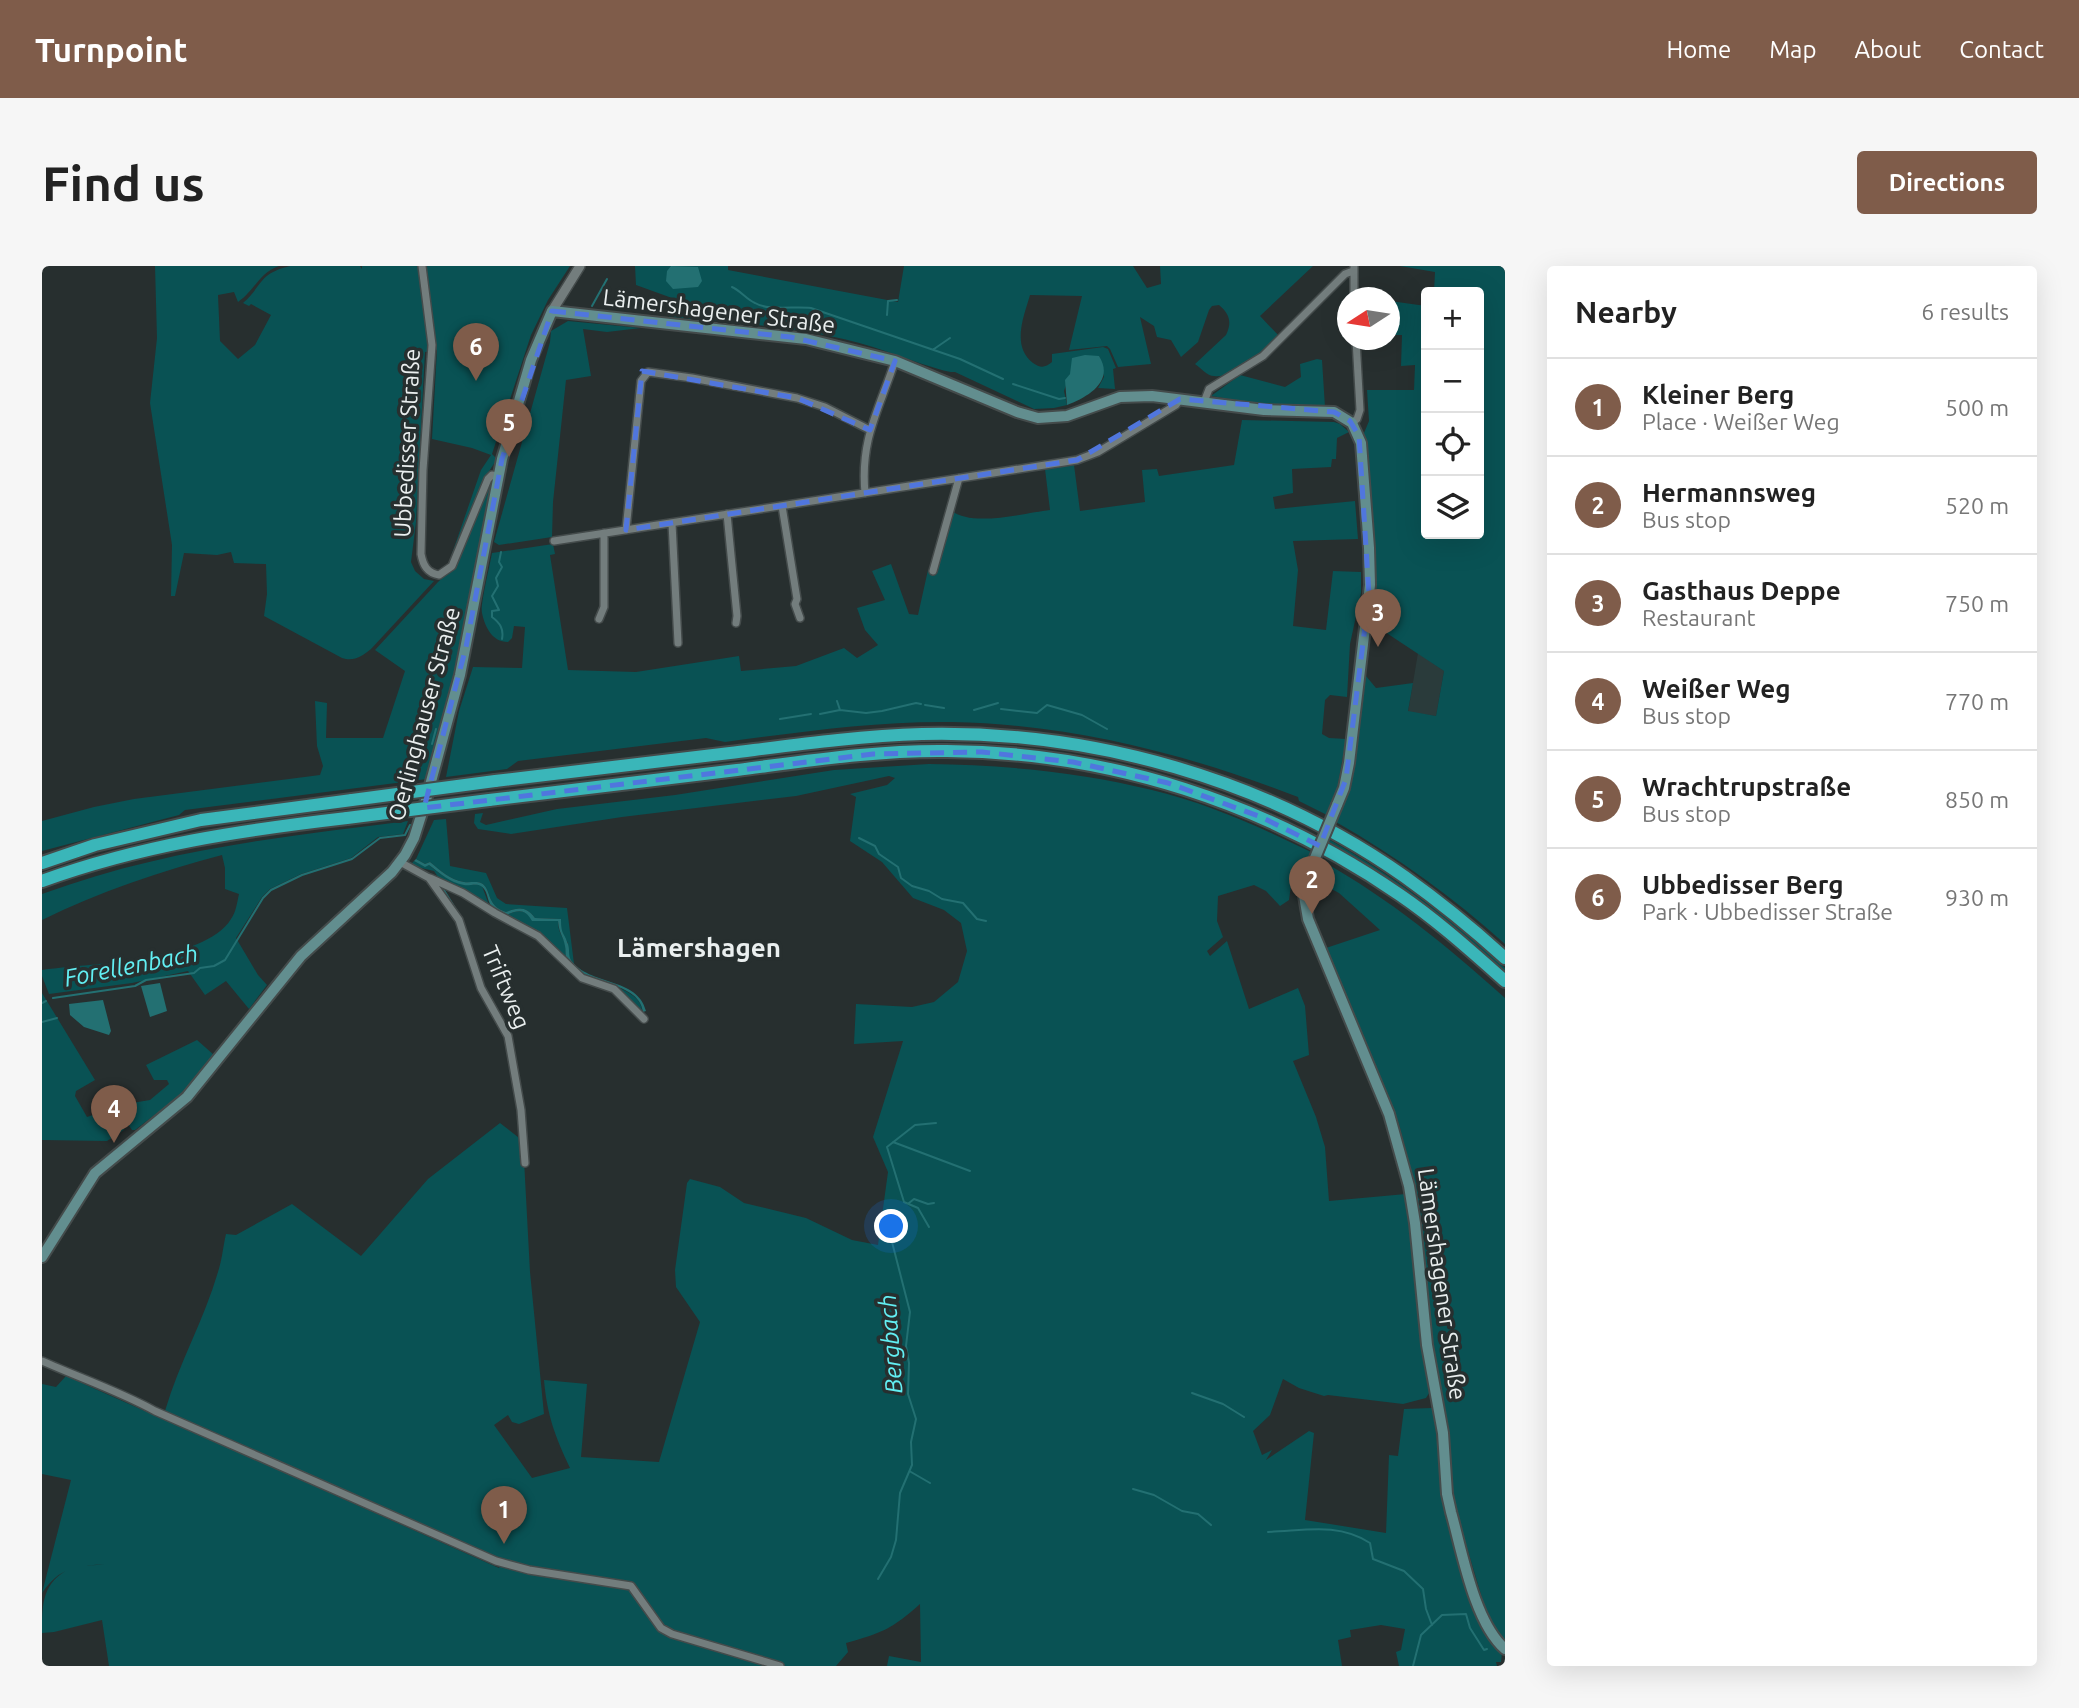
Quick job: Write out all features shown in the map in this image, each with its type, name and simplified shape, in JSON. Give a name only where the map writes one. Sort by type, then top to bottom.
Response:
[{"type":"highway","points":[[42,863],[95,845],[189,822],[352,800],[790,745],[923,734],[1010,737],[1113,752],[1167,765],[1220,782],[1325,828],[1404,876],[1448,909],[1505,958]]},
{"type":"highway","points":[[42,881],[99,862],[187,840],[244,830],[783,763],[910,751],[982,752],[1073,762],[1126,772],[1209,796],[1261,817],[1309,840],[1402,896],[1446,929],[1505,981]]},
{"type":"main road","name":"Oerlinghauser Straße","points":[[42,1257],[95,1173],[187,1097],[301,956],[400,862],[414,838],[460,675],[498,476],[531,360],[552,311]]},
{"type":"main road","name":"Lämershagener Straße","points":[[552,311],[790,337],[895,362],[1038,418],[1067,416],[1127,396],[1141,395],[1264,410],[1334,412],[1352,423],[1360,436],[1362,451],[1370,548],[1370,585],[1344,788],[1303,890],[1308,919],[1389,1114],[1409,1186],[1427,1345],[1443,1433],[1451,1512],[1485,1623],[1495,1639],[1505,1648]]},
{"type":"street","name":"Ubbedisser Straße","points":[[422,266],[432,345],[423,470],[421,554],[429,572],[439,575],[452,566],[488,480],[491,476],[498,476]]},
{"type":"street","name":"Oerlinghauser Straße","points":[[552,311],[580,266]]},
{"type":"street","points":[[1353,269],[1354,287]]},
{"type":"street","points":[[1204,402],[1209,389],[1256,361],[1353,269]]},
{"type":"street","points":[[1352,423],[1357,419],[1360,410],[1357,350]]},
{"type":"street","points":[[865,493],[864,474],[870,430],[895,362]]},
{"type":"street","points":[[626,530],[641,381],[648,372],[797,398],[825,407],[870,430]]},
{"type":"street","points":[[554,541],[1088,458],[1176,405],[1180,399]]},
{"type":"street","points":[[933,572],[959,478]]},
{"type":"street","points":[[782,506],[797,599],[793,605],[800,618]]},
{"type":"street","points":[[727,514],[736,623]]},
{"type":"street","points":[[672,523],[678,643]]},
{"type":"street","points":[[599,619],[604,607],[604,533]]},
{"type":"street","name":"Triftweg","points":[[400,862],[463,892],[495,914],[538,936],[582,978],[614,989],[644,1019]]},
{"type":"street","name":"Triftweg","points":[[429,878],[459,920],[481,988],[508,1036],[521,1110],[525,1163]]},
{"type":"street","points":[[42,1361],[496,1561],[529,1570],[631,1586],[661,1628],[672,1634],[780,1666]]},
{"type":"highlighted area","points":[[552,311],[790,337],[895,361],[870,430],[797,398],[642,371],[626,530],[1077,460],[1180,399],[1334,412],[1350,421],[1359,436],[1369,595],[1346,779],[1320,846],[1261,817],[1168,783],[1073,762],[982,752],[873,754],[424,808],[466,647],[502,459]]},
{"type":"shaded area","points":[[155,266],[279,266],[262,277],[238,302],[234,292],[218,295],[220,341],[238,359],[255,345],[271,315],[251,304],[249,306],[243,303],[272,272],[290,266],[360,266],[362,269],[362,266],[570,266],[548,300],[531,335],[492,454],[497,459],[484,479],[456,552],[447,568],[481,470],[491,455],[432,439],[437,350],[425,352],[416,522],[411,562],[415,571],[424,579],[434,581],[371,649],[361,656],[354,659],[342,658],[264,616],[267,594],[266,564],[234,563],[231,552],[217,555],[184,553],[175,596],[171,596],[172,545],[150,403],[157,338]]},
{"type":"shaded area","points":[[635,266],[728,266],[728,270],[898,302],[904,266],[1133,266],[1147,288],[1161,284],[1160,266],[1313,266],[1260,316],[1279,336],[1248,362],[1222,376],[1209,375],[1195,364],[1228,331],[1229,319],[1219,305],[1212,306],[1209,310],[1198,342],[1181,357],[1171,340],[1157,337],[1154,326],[1140,317],[1151,364],[1118,367],[1107,346],[1069,350],[1082,296],[1030,295],[1021,340],[1026,356],[1033,363],[1045,366],[1052,362],[1052,354],[1103,347],[1108,349],[1116,368],[1113,369],[1115,389],[1098,388],[1104,377],[1099,356],[1070,374],[1064,391],[1067,405],[1034,409],[955,372],[848,340],[772,327],[669,317],[672,298],[636,285]]},
{"type":"shaded area","points":[[671,266],[698,267],[702,281],[698,287],[673,289],[666,281],[667,271]]},
{"type":"shaded area","points":[[1400,266],[1505,266],[1505,944],[1424,879],[1336,822],[1351,787],[1366,676],[1376,688],[1413,683],[1408,711],[1436,716],[1444,671],[1385,632],[1375,611],[1374,544],[1364,433],[1369,421],[1367,390],[1414,390],[1415,365],[1401,366],[1400,302],[1421,305],[1421,539],[1484,539],[1484,287],[1434,287],[1435,272]]},
{"type":"shaded area","points":[[568,321],[641,328],[607,332],[583,329],[591,376],[566,380],[553,502],[552,537],[499,545],[494,542],[551,331]]},
{"type":"shaded area","points":[[1099,356],[1104,373],[1091,393],[1067,405],[1065,380],[1070,374],[1072,358]]},
{"type":"shaded area","points":[[1322,360],[1325,407],[1261,404],[1211,396],[1240,375],[1285,387],[1301,377],[1300,364]]},
{"type":"shaded area","points":[[1242,420],[1334,422],[1349,432],[1337,438],[1336,459],[1332,459],[1331,467],[1292,469],[1293,493],[1273,497],[1275,509],[1355,501],[1358,539],[1293,541],[1298,570],[1293,626],[1326,630],[1333,571],[1361,572],[1361,593],[1350,644],[1347,697],[1330,695],[1325,700],[1322,734],[1329,738],[1346,739],[1337,790],[1327,815],[1299,801],[1298,797],[1214,767],[1128,744],[1041,729],[952,722],[867,725],[725,742],[706,738],[518,761],[507,769],[446,777],[459,711],[473,667],[522,668],[525,627],[514,626],[512,638],[508,642],[502,641],[490,633],[483,618],[482,602],[492,553],[553,544],[555,554],[550,555],[568,670],[636,672],[739,656],[741,671],[796,666],[844,648],[857,658],[878,645],[865,630],[857,608],[885,600],[872,571],[891,564],[909,614],[918,615],[928,570],[931,570],[952,511],[961,516],[985,519],[1050,510],[1045,469],[1074,465],[1080,511],[1145,502],[1142,470],[1157,469],[1159,476],[1234,465]]},
{"type":"shaded area","points":[[489,484],[492,485],[461,653],[427,779],[185,810],[179,815],[42,851],[42,821],[134,799],[320,775],[323,766],[317,746],[315,701],[327,703],[326,738],[383,738],[405,671],[375,650],[454,567]]},
{"type":"shaded area","points":[[1418,653],[1444,671],[1436,716],[1408,712]]},
{"type":"shaded area","points":[[929,764],[985,766],[1097,778],[1173,795],[1233,816],[1311,852],[1305,868],[1292,878],[1289,900],[1280,906],[1266,891],[1254,885],[1218,896],[1217,921],[1223,937],[1207,951],[1210,956],[1227,941],[1249,1009],[1298,988],[1305,1006],[1309,1055],[1293,1061],[1325,1147],[1329,1201],[1406,1194],[1431,1390],[1426,1398],[1403,1404],[1324,1396],[1299,1388],[1283,1379],[1270,1415],[1253,1431],[1262,1455],[1272,1450],[1266,1460],[1309,1431],[1314,1433],[1305,1520],[1386,1533],[1389,1455],[1398,1456],[1404,1409],[1432,1408],[1443,1504],[1480,1626],[1502,1653],[1501,1662],[1496,1662],[1497,1666],[1399,1666],[1396,1652],[1401,1650],[1405,1629],[1381,1625],[1350,1630],[1351,1637],[1338,1640],[1342,1666],[887,1666],[889,1656],[921,1662],[920,1604],[886,1629],[846,1643],[848,1652],[836,1666],[109,1666],[102,1620],[42,1633],[42,1612],[46,1594],[62,1573],[49,1584],[42,1593],[71,1480],[42,1474],[42,1384],[56,1387],[66,1376],[499,1568],[502,1561],[165,1411],[212,1290],[221,1263],[226,1234],[236,1235],[292,1204],[361,1256],[428,1179],[500,1123],[523,1141],[530,1272],[544,1414],[519,1424],[512,1422],[508,1415],[494,1425],[532,1478],[570,1468],[552,1425],[544,1380],[587,1384],[581,1457],[659,1462],[700,1322],[676,1287],[675,1270],[687,1183],[690,1179],[720,1187],[744,1203],[806,1218],[852,1240],[878,1245],[888,1172],[873,1137],[903,1041],[854,1044],[856,1004],[912,1007],[934,1002],[958,982],[967,951],[961,923],[944,910],[913,898],[882,862],[850,841],[856,797],[850,794],[887,785],[895,778],[889,776],[796,796],[622,817],[511,834],[478,829],[474,823],[475,814],[483,813],[480,822],[486,825],[557,809],[675,795],[834,770]]},
{"type":"shaded area","points":[[446,819],[450,866],[486,873],[497,898],[506,904],[567,908],[574,964],[569,957],[568,943],[561,933],[561,919],[535,918],[529,911],[522,909],[506,912],[495,905],[481,883],[459,881],[430,862],[425,864],[416,859],[434,820]]},
{"type":"shaded area","points":[[408,821],[403,834],[378,837],[351,858],[301,874],[270,889],[262,897],[236,938],[267,985],[249,1009],[226,981],[205,995],[188,971],[132,983],[49,994],[42,970],[144,958],[197,944],[217,933],[231,919],[239,894],[225,889],[222,855],[131,883],[42,920],[42,894],[178,855],[269,839]]},
{"type":"shaded area","points":[[1330,840],[1377,868],[1443,915],[1505,968],[1505,971],[1420,902],[1329,842]]},
{"type":"shaded area","points":[[416,859],[425,864],[430,862],[459,881],[481,883],[495,905],[506,912],[522,909],[535,918],[561,919],[571,960],[589,974],[633,992],[646,1011],[643,1012],[639,1001],[631,993],[594,979],[572,967],[566,957],[558,921],[532,921],[524,912],[518,911],[506,915],[498,912],[490,904],[481,886],[454,882],[429,865],[425,867],[414,861]]},
{"type":"shaded area","points":[[414,861],[424,866],[429,865],[458,883],[479,884],[489,905],[506,915],[521,911],[533,921],[558,921],[566,946],[566,957],[573,966],[583,973],[623,989],[640,1004],[642,1014],[616,988],[574,969],[544,937],[440,880],[434,871],[413,866],[411,864]]},
{"type":"shaded area","points":[[1322,861],[1417,924],[1505,998],[1505,1643],[1491,1623],[1485,1608],[1454,1504],[1448,1429],[1433,1351],[1420,1212],[1412,1174],[1399,1124],[1326,948],[1380,930],[1339,893],[1322,884],[1324,880],[1315,875]]},
{"type":"shaded area","points":[[160,983],[167,1011],[150,1017],[141,986]]},
{"type":"shaded area","points":[[42,993],[95,1080],[76,1091],[75,1096],[87,1117],[119,1106],[124,1130],[107,1141],[42,1140]]},
{"type":"shaded area","points":[[103,1000],[111,1031],[109,1035],[84,1027],[70,1015],[69,1004]]},
{"type":"shaded area","points":[[197,1040],[214,1055],[178,1097],[132,1130],[128,1124],[126,1104],[150,1100],[169,1084],[167,1080],[154,1080],[146,1065]]},
{"type":"waterway","name":"Forellenbach","points":[[592,306],[607,279]]},
{"type":"waterway","points":[[732,287],[760,305],[774,308],[811,308],[960,359],[1003,379]]},
{"type":"waterway","points":[[887,315],[888,301],[897,300]]},
{"type":"waterway","points":[[934,349],[950,338]]},
{"type":"waterway","points":[[1013,384],[1059,399],[1065,398]]},
{"type":"waterway","name":"Forellenbach","points":[[501,552],[499,562],[502,567],[496,578],[498,586],[492,596],[499,610],[492,611],[492,617],[501,626],[502,639]]},
{"type":"waterway","points":[[837,701],[840,710]]},
{"type":"waterway","points":[[974,710],[998,703]]},
{"type":"waterway","points":[[820,714],[840,710],[866,713],[921,704]]},
{"type":"waterway","points":[[925,705],[944,708]]},
{"type":"waterway","points":[[1001,709],[1037,713],[1047,705],[1082,715],[1107,729]]},
{"type":"waterway","points":[[780,719],[811,714]]},
{"type":"waterway","name":"Forellenbach","points":[[432,744],[436,729]]},
{"type":"waterway","name":"Forellenbach","points":[[53,998],[135,986],[146,980],[194,973],[200,968],[214,966],[225,960],[263,898],[271,890],[302,875],[352,859],[380,838],[405,835],[410,825]]},
{"type":"waterway","points":[[859,838],[875,846],[879,854],[898,867],[901,878],[912,886],[929,891],[942,899],[963,903],[977,919],[986,921]]},
{"type":"waterway","points":[[442,887],[458,913]]},
{"type":"waterway","name":"Forellenbach","points":[[42,1003],[46,1001]]},
{"type":"waterway","points":[[42,1022],[57,1018]]},
{"type":"waterway","name":"Bergbach","points":[[929,1227],[918,1208],[904,1202],[887,1147],[915,1125],[936,1123]]},
{"type":"waterway","points":[[893,1142],[970,1171]]},
{"type":"waterway","points":[[909,1203],[914,1199],[928,1204],[934,1203]]},
{"type":"waterway","name":"Bergbach","points":[[878,1579],[891,1557],[896,1540],[900,1493],[912,1465],[911,1442],[916,1419],[908,1394],[909,1363],[906,1346],[910,1312],[892,1242],[892,1228]]},
{"type":"waterway","points":[[1192,1393],[1223,1404],[1244,1417]]},
{"type":"waterway","name":"Bergbach","points":[[911,1472],[930,1483]]},
{"type":"waterway","points":[[1133,1489],[1154,1495],[1182,1511],[1198,1514],[1211,1525]]},
{"type":"waterway","points":[[1268,1532],[1333,1530],[1358,1536],[1370,1543],[1373,1559],[1404,1571],[1423,1589],[1432,1625]]},
{"type":"waterway","points":[[1413,1666],[1421,1635],[1442,1615],[1466,1614],[1470,1628],[1484,1650],[1487,1649]]},
{"type":"place","name":"Ubbedisser Berg","points":[[476,381]]},
{"type":"place","name":"Wrachtrupstraße","points":[[509,457]]},
{"type":"place","name":"Gasthaus Deppe","points":[[1378,647]]},
{"type":"place","name":"Hermannsweg","points":[[1312,914]]},
{"type":"place","name":"Weißer Weg","points":[[114,1143]]},
{"type":"place","name":"Kleiner Berg","points":[[504,1544]]},
{"type":"district","name":"Lämershagen","points":[[699,948]]}]
